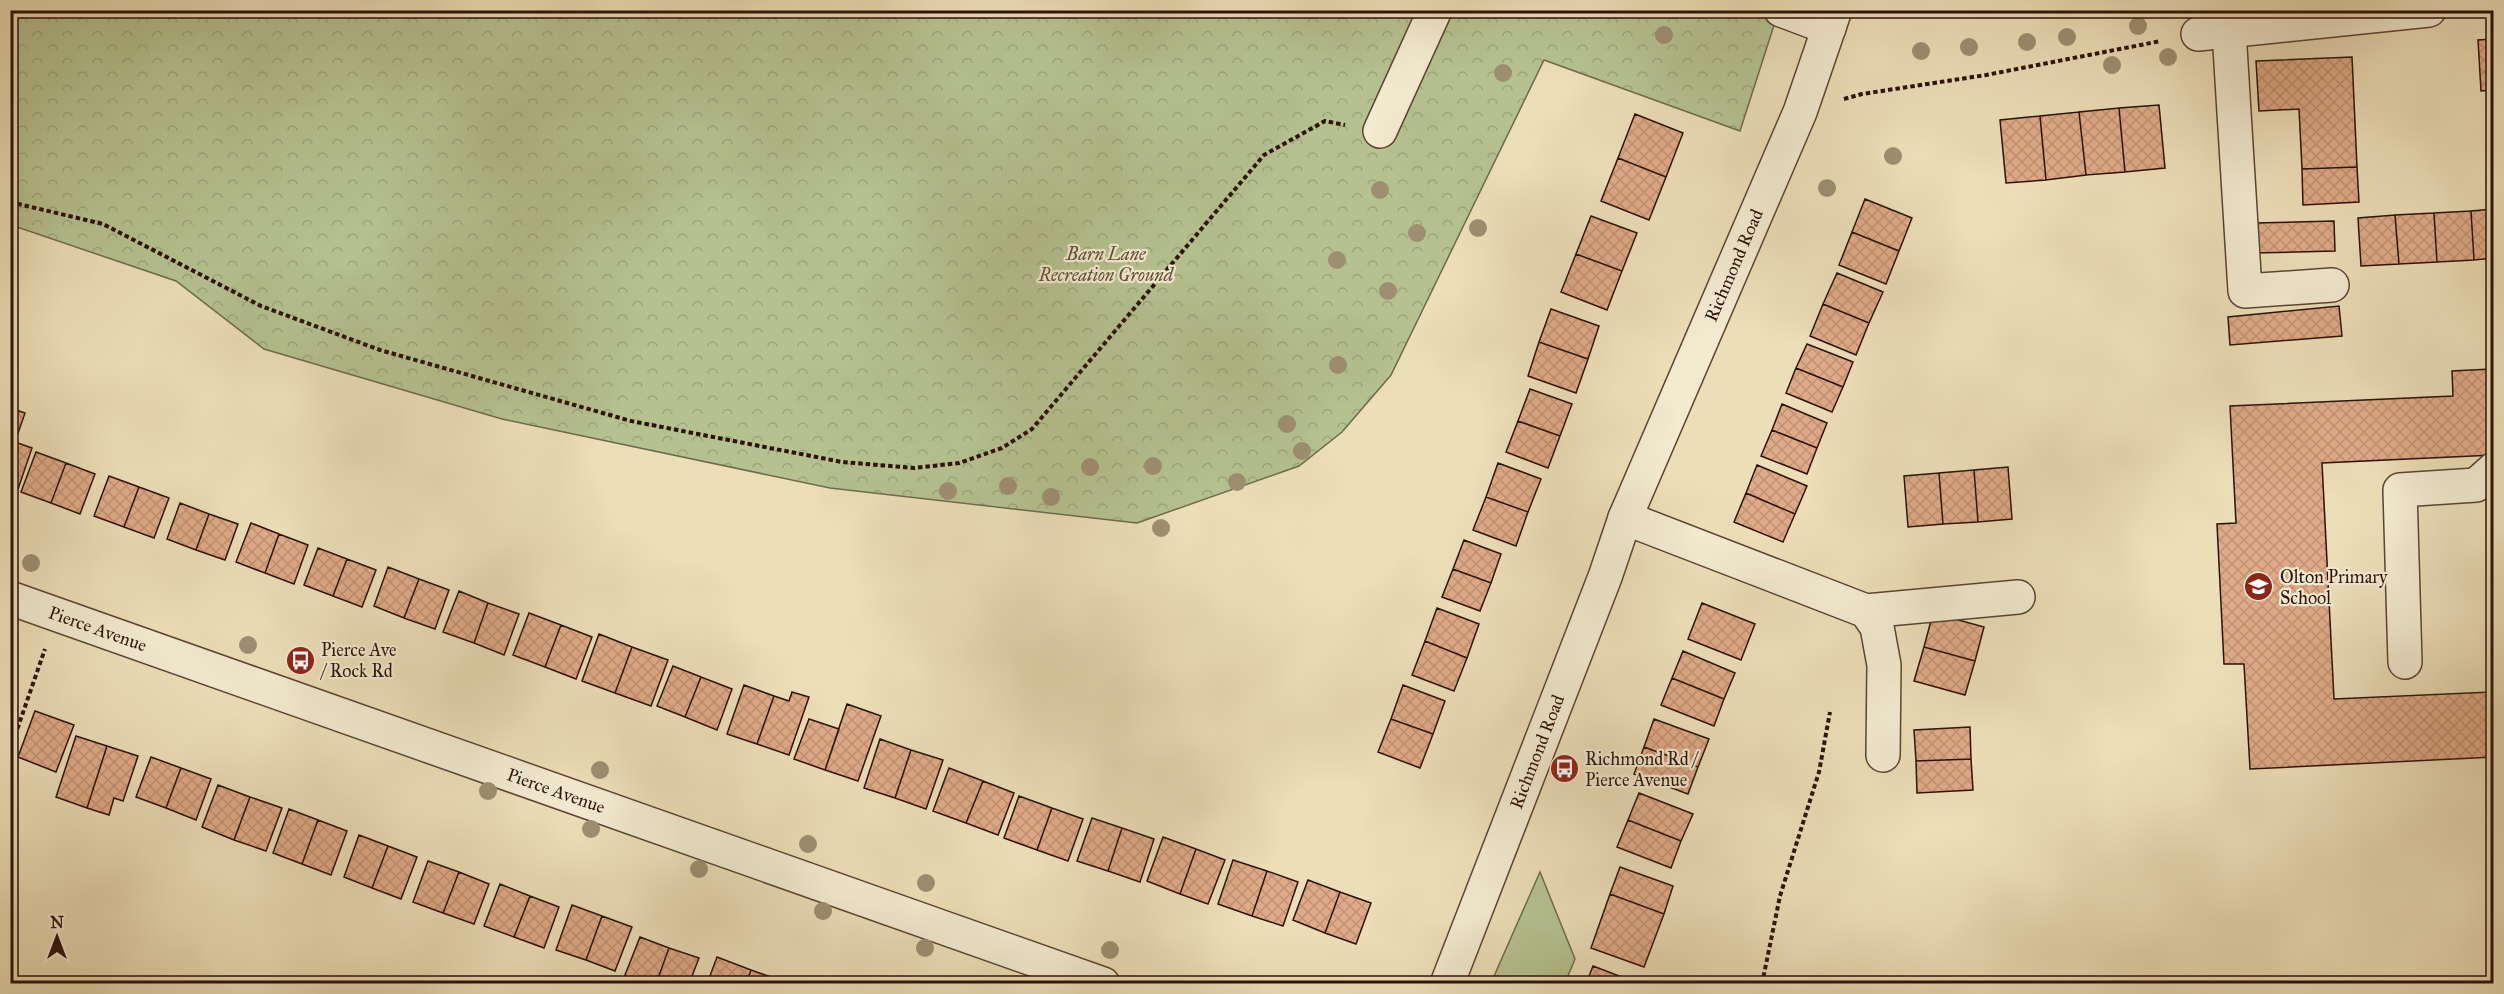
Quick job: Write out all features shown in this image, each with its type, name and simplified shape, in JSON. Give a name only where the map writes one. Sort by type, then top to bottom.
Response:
[{"type":"street","points":[[1380,131],[1435,10]]},
{"type":"street","points":[[1781,10],[1832,19]]},
{"type":"street","points":[[2332,285],[2245,291],[2214,32],[2429,10]]},
{"type":"street","name":"Richmond Road","points":[[1446,984],[1601,588],[1625,518],[1800,112],[1832,19]]},
{"type":"street","points":[[2405,662],[2400,490],[2476,485],[2493,469]]},
{"type":"street","points":[[1625,518],[1866,611],[2018,597]]},
{"type":"street","name":"Pierce Avenue","points":[[10,598],[1102,984]]},
{"type":"street","points":[[1866,611],[1877,627],[1884,665],[1883,755]]},
{"type":"path","points":[[1800,112],[1862,94],[1986,75],[2214,32]]},
{"type":"path","points":[[10,202],[103,224],[261,306],[380,350],[458,373],[631,421],[842,462],[914,468],[959,463],[1002,448],[1032,429],[1264,155],[1325,121],[1380,131]]},
{"type":"path","points":[[10,750],[57,614]]},
{"type":"path","points":[[1762,984],[1780,896],[1819,772],[1830,712]]},
{"type":"green space","name":"Barn Lane Recreation Ground","points":[[1754,10],[1776,19],[1740,131],[1544,60],[1391,375],[1342,432],[1299,466],[1137,523],[830,488],[502,419],[264,349],[176,281],[11,225],[11,11]]},
{"type":"green space","points":[[1540,872],[1575,959],[1565,983],[1491,983]]},
{"type":"building","points":[[2494,39],[2494,92],[2493,90],[2481,91],[2478,40]]},
{"type":"building","points":[[2352,57],[2357,167],[2302,169],[2299,109],[2259,111],[2256,61]]},
{"type":"building","points":[[2159,105],[2165,168],[2125,172],[2119,108]]},
{"type":"building","points":[[2119,108],[2125,172],[2086,175],[2079,112]]},
{"type":"building","points":[[2079,112],[2086,175],[2046,180],[2040,116]]},
{"type":"building","points":[[1635,114],[1683,133],[1666,177],[1618,158]]},
{"type":"building","points":[[2040,116],[2046,180],[2006,183],[2000,120]]},
{"type":"building","points":[[1618,158],[1666,177],[1649,220],[1601,201]]},
{"type":"building","points":[[2357,167],[2359,202],[2303,205],[2302,169]]},
{"type":"building","points":[[1865,199],[1912,218],[1899,251],[1852,232]]},
{"type":"building","points":[[2494,209],[2494,258],[2474,260],[2471,211]]},
{"type":"building","points":[[2471,211],[2474,260],[2437,262],[2434,213]]},
{"type":"building","points":[[2434,213],[2437,262],[2399,264],[2395,215]]},
{"type":"building","points":[[2395,215],[2399,264],[2361,266],[2358,218]]},
{"type":"building","points":[[1591,216],[1637,233],[1622,271],[1576,254]]},
{"type":"building","points":[[2334,221],[2335,251],[2255,253],[2254,223]]},
{"type":"building","points":[[1852,232],[1899,251],[1886,284],[1839,265]]},
{"type":"building","points":[[1576,254],[1622,271],[1607,310],[1561,292]]},
{"type":"building","points":[[1837,273],[1883,292],[1869,323],[1823,304]]},
{"type":"building","points":[[1823,304],[1869,323],[1856,355],[1810,336]]},
{"type":"building","points":[[2339,306],[2342,336],[2230,345],[2228,317]]},
{"type":"building","points":[[1551,309],[1599,326],[1588,359],[1539,342]]},
{"type":"building","points":[[1539,342],[1588,359],[1576,393],[1528,376]]},
{"type":"building","points":[[1807,344],[1853,362],[1843,387],[1796,368]]},
{"type":"building","points":[[1796,368],[1843,387],[1832,412],[1786,393]]},
{"type":"building","points":[[2491,369],[2494,455],[2322,463],[2334,699],[2491,692],[2494,757],[2250,769],[2244,664],[2224,664],[2217,524],[2236,523],[2230,406],[2453,396],[2452,371]]},
{"type":"building","points":[[1530,389],[1572,404],[1560,436],[1518,421]]},
{"type":"building","points":[[1782,404],[1827,423],[1817,448],[1772,430]]},
{"type":"building","points":[[10,408],[25,413],[15,442],[32,448],[18,489],[10,487]]},
{"type":"building","points":[[1518,421],[1560,436],[1548,468],[1506,452]]},
{"type":"building","points":[[1772,430],[1817,448],[1807,474],[1761,456]]},
{"type":"building","points":[[36,452],[66,463],[51,503],[21,492]]},
{"type":"building","points":[[66,463],[95,474],[80,514],[51,503]]},
{"type":"building","points":[[1498,463],[1541,479],[1528,512],[1486,497]]},
{"type":"building","points":[[1757,465],[1807,486],[1795,514],[1746,493]]},
{"type":"building","points":[[2008,467],[2012,519],[1978,522],[1974,470]]},
{"type":"building","points":[[1974,470],[1978,522],[1943,524],[1939,473]]},
{"type":"building","points":[[1939,473],[1943,524],[1908,527],[1904,476]]},
{"type":"building","points":[[109,476],[139,487],[124,527],[94,516]]},
{"type":"building","points":[[139,487],[169,498],[154,538],[124,527]]},
{"type":"building","points":[[1746,493],[1795,514],[1783,542],[1734,522]]},
{"type":"building","points":[[1486,497],[1528,512],[1516,546],[1473,530]]},
{"type":"building","points":[[180,503],[209,514],[196,550],[167,539]]},
{"type":"building","points":[[209,514],[238,524],[225,560],[196,550]]},
{"type":"building","points":[[251,523],[279,534],[265,573],[236,562]]},
{"type":"building","points":[[279,534],[308,545],[294,584],[265,573]]},
{"type":"building","points":[[1464,540],[1501,554],[1491,583],[1453,569]]},
{"type":"building","points":[[318,548],[347,559],[333,596],[304,585]]},
{"type":"building","points":[[347,559],[376,570],[362,607],[333,596]]},
{"type":"building","points":[[388,567],[419,579],[404,618],[374,606]]},
{"type":"building","points":[[1453,569],[1491,583],[1480,611],[1442,597]]},
{"type":"building","points":[[419,579],[449,590],[435,629],[404,618]]},
{"type":"building","points":[[459,591],[488,603],[474,643],[443,632]]},
{"type":"building","points":[[488,603],[519,614],[504,655],[474,643]]},
{"type":"building","points":[[1702,603],[1755,624],[1741,660],[1688,639]]},
{"type":"building","points":[[1437,608],[1479,624],[1467,658],[1425,641]]},
{"type":"building","points":[[529,613],[561,625],[545,667],[513,655]]},
{"type":"building","points":[[1933,613],[1984,627],[1975,661],[1924,647]]},
{"type":"building","points":[[561,625],[592,637],[576,679],[545,667]]},
{"type":"building","points":[[599,634],[632,647],[615,693],[582,681]]},
{"type":"building","points":[[1425,641],[1467,658],[1454,691],[1412,675]]},
{"type":"building","points":[[632,647],[668,660],[651,706],[615,693]]},
{"type":"building","points":[[1924,647],[1975,661],[1965,695],[1914,681]]},
{"type":"building","points":[[1683,651],[1735,673],[1724,699],[1672,678]]},
{"type":"building","points":[[673,666],[701,677],[685,717],[657,706]]},
{"type":"building","points":[[701,677],[732,689],[717,730],[685,717]]},
{"type":"building","points":[[1672,678],[1724,699],[1714,726],[1661,705]]},
{"type":"building","points":[[744,685],[774,696],[757,744],[727,734]]},
{"type":"building","points":[[1403,685],[1445,701],[1433,734],[1391,719]]},
{"type":"building","points":[[792,692],[809,697],[789,755],[757,744],[774,696],[789,701]]},
{"type":"building","points":[[847,704],[881,716],[858,781],[825,770]]},
{"type":"building","points":[[35,711],[74,725],[56,772],[18,757]]},
{"type":"building","points":[[809,719],[839,729],[825,770],[794,759]]},
{"type":"building","points":[[1391,719],[1433,734],[1420,768],[1378,752]]},
{"type":"building","points":[[1654,719],[1709,739],[1698,767],[1644,747]]},
{"type":"building","points":[[1970,727],[1971,759],[1916,761],[1914,730]]},
{"type":"building","points":[[76,736],[107,746],[87,808],[56,797]]},
{"type":"building","points":[[880,739],[911,750],[895,798],[864,788]]},
{"type":"building","points":[[107,746],[138,756],[123,801],[114,798],[109,815],[87,808]]},
{"type":"building","points":[[1644,747],[1698,767],[1688,794],[1634,774]]},
{"type":"building","points":[[911,750],[943,760],[926,809],[895,798]]},
{"type":"building","points":[[151,757],[181,768],[166,808],[136,797]]},
{"type":"building","points":[[1971,759],[1973,790],[1917,793],[1916,761]]},
{"type":"building","points":[[181,768],[211,779],[196,820],[166,808]]},
{"type":"building","points":[[949,768],[983,781],[966,823],[933,811]]},
{"type":"building","points":[[983,781],[1014,793],[998,835],[966,823]]},
{"type":"building","points":[[218,785],[250,797],[234,840],[202,827]]},
{"type":"building","points":[[1639,793],[1693,814],[1681,841],[1628,820]]},
{"type":"building","points":[[1019,796],[1052,808],[1037,850],[1004,838]]},
{"type":"building","points":[[250,797],[282,808],[266,851],[234,840]]},
{"type":"building","points":[[1052,808],[1083,819],[1068,861],[1037,850]]},
{"type":"building","points":[[289,809],[318,820],[302,864],[273,853]]},
{"type":"building","points":[[1092,818],[1122,828],[1108,871],[1077,861]]},
{"type":"building","points":[[318,820],[347,831],[331,875],[302,864]]},
{"type":"building","points":[[1628,820],[1681,841],[1671,868],[1617,847]]},
{"type":"building","points":[[1122,828],[1154,839],[1140,882],[1108,871]]},
{"type":"building","points":[[359,835],[388,846],[372,888],[344,877]]},
{"type":"building","points":[[1163,837],[1196,849],[1180,894],[1147,881]]},
{"type":"building","points":[[388,846],[417,857],[401,899],[372,888]]},
{"type":"building","points":[[1196,849],[1225,860],[1208,904],[1180,894]]},
{"type":"building","points":[[1233,860],[1267,871],[1252,916],[1218,904]]},
{"type":"building","points":[[428,861],[459,872],[443,913],[413,902]]},
{"type":"building","points":[[1620,867],[1673,886],[1664,914],[1610,894]]},
{"type":"building","points":[[1267,871],[1298,882],[1283,926],[1252,916]]},
{"type":"building","points":[[459,872],[489,884],[474,924],[443,913]]},
{"type":"building","points":[[1308,880],[1340,892],[1325,933],[1293,920]]},
{"type":"building","points":[[500,884],[530,896],[514,937],[484,926]]},
{"type":"building","points":[[1340,892],[1371,903],[1356,944],[1325,933]]},
{"type":"building","points":[[1610,894],[1664,914],[1644,967],[1591,948]]},
{"type":"building","points":[[530,896],[559,907],[544,948],[514,937]]},
{"type":"building","points":[[572,905],[602,916],[586,960],[556,950]]},
{"type":"building","points":[[602,916],[632,927],[615,971],[586,960]]},
{"type":"building","points":[[640,937],[669,948],[656,984],[632,984],[623,980]]},
{"type":"building","points":[[669,948],[699,958],[689,984],[656,984]]},
{"type":"building","points":[[717,957],[751,970],[746,984],[707,984]]},
{"type":"building","points":[[1593,966],[1640,984],[1586,984]]},
{"type":"building","points":[[751,970],[785,982],[784,984],[746,984]]},
{"type":"place","name":"Olton Primary School","points":[[2259,587]]},
{"type":"place","name":"Pierce Ave / Rock Rd","points":[[300,660]]},
{"type":"place","name":"Richmond Rd / Pierce Avenue","points":[[1564,769]]}]
